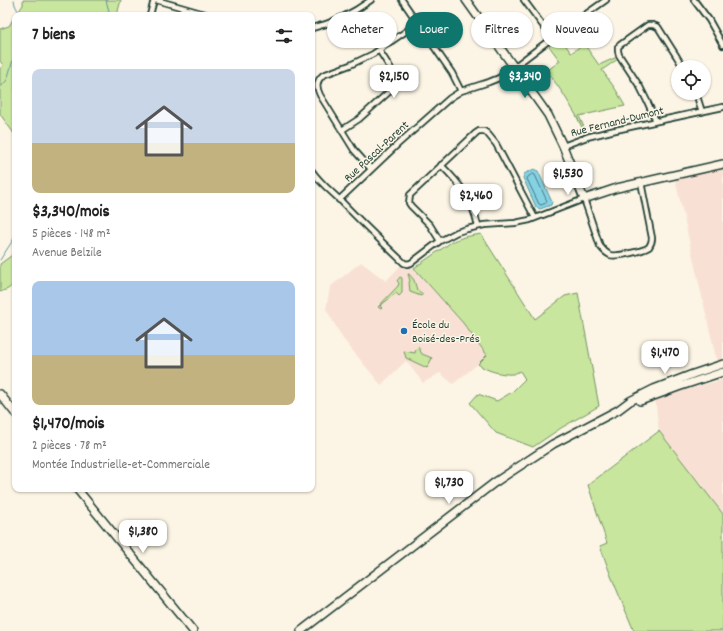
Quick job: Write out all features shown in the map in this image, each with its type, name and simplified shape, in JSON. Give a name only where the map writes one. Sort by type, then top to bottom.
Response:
[{"type":"main road","points":[[466,0],[548,115],[563,146],[584,199],[602,192],[641,182],[723,164]]},
{"type":"main road","points":[[301,631],[494,483],[553,444],[618,410],[654,389],[723,364]]},
{"type":"main road","points":[[618,410],[723,372]]},
{"type":"main road","points":[[0,394],[12,409]]},
{"type":"main road","points":[[79,492],[193,631]]},
{"type":"street","points":[[151,12],[155,0],[197,12]]},
{"type":"street","points":[[315,27],[345,17],[371,0]]},
{"type":"street","points":[[402,0],[410,12]]},
{"type":"street","points":[[531,0],[525,2],[541,23]]},
{"type":"street","name":"Rue Pascal-Parent","points":[[589,12],[606,0]]},
{"type":"street","points":[[694,0],[709,20],[723,45]]},
{"type":"street","points":[[656,121],[640,87],[619,55],[618,47],[648,25],[653,25],[658,27],[680,60]]},
{"type":"street","points":[[371,169],[354,150],[318,92],[318,80],[323,75],[358,62],[405,32]]},
{"type":"street","name":"Rue Pascal-Parent","points":[[339,200],[423,121],[450,98],[461,91],[498,78],[541,46]]},
{"type":"street","points":[[435,48],[453,74],[461,91]]},
{"type":"street","points":[[342,130],[359,119],[395,85],[395,77],[379,50]]},
{"type":"street","points":[[698,100],[702,112]]},
{"type":"street","name":"Rue Fernand-Dumont","points":[[563,146],[587,137],[723,107]]},
{"type":"street","points":[[440,241],[430,225],[409,203],[410,195],[479,131],[484,131],[487,133],[496,144],[535,218]]},
{"type":"street","points":[[441,165],[461,186],[474,208],[478,226]]},
{"type":"street","points":[[315,175],[319,181],[402,261],[407,264],[411,263],[440,241],[457,232],[478,226],[516,223],[535,218],[584,199],[600,246],[604,251],[615,256],[644,249],[649,247],[652,243],[652,238],[641,182]]},
{"type":"shaded area","points":[[723,169],[723,514],[659,431],[655,398],[721,380],[675,179]]},
{"type":"shaded area","name":"École du Boisé-des-Prés","points":[[361,262],[386,281],[401,265],[405,268],[414,268],[463,323],[488,356],[453,384],[440,373],[423,383],[406,361],[381,385],[343,339],[326,309],[330,287]]},
{"type":"green space","points":[[23,0],[121,0],[118,12],[18,12],[23,5]]},
{"type":"green space","points":[[12,21],[12,131],[0,114],[0,69],[3,65],[0,61],[0,29],[9,26]]},
{"type":"green space","points":[[550,48],[568,48],[571,53],[578,48],[587,48],[599,65],[617,57],[618,59],[602,70],[625,106],[579,116],[587,134],[585,134],[576,115],[550,75],[535,85],[533,81],[560,61]]},
{"type":"green space","points":[[481,234],[535,319],[565,296],[578,293],[599,406],[561,428],[533,447],[496,433],[470,403],[478,394],[497,401],[512,392],[525,379],[520,371],[513,374],[500,373],[485,369],[478,364],[487,355],[463,323],[414,268],[453,241],[464,237]]},
{"type":"green space","points":[[12,255],[12,286],[0,292],[0,264]]},
{"type":"green space","points":[[408,274],[414,280],[417,290],[423,294],[421,296],[410,292],[410,281]]},
{"type":"green space","points":[[400,277],[402,278],[402,293],[399,296],[396,293],[380,306],[382,308],[381,309],[378,307],[398,286],[399,283],[397,281]]},
{"type":"green space","points":[[418,347],[422,354],[432,358],[427,368],[406,358],[404,351],[415,353]]},
{"type":"green space","points":[[659,431],[723,514],[723,631],[634,631],[600,546],[607,543],[588,485]]},
{"type":"water","points":[[534,169],[538,171],[552,202],[551,205],[540,209],[536,207],[523,178],[524,174]]},
{"type":"waterway","points":[[14,0],[18,12]]},
{"type":"waterway","points":[[106,0],[109,12]]},
{"type":"waterway","points":[[0,88],[7,80],[12,63]]},
{"type":"waterway","points":[[0,260],[12,242]]},
{"type":"place","name":"École du Boisé-des-Prés","points":[[404,331]]}]
